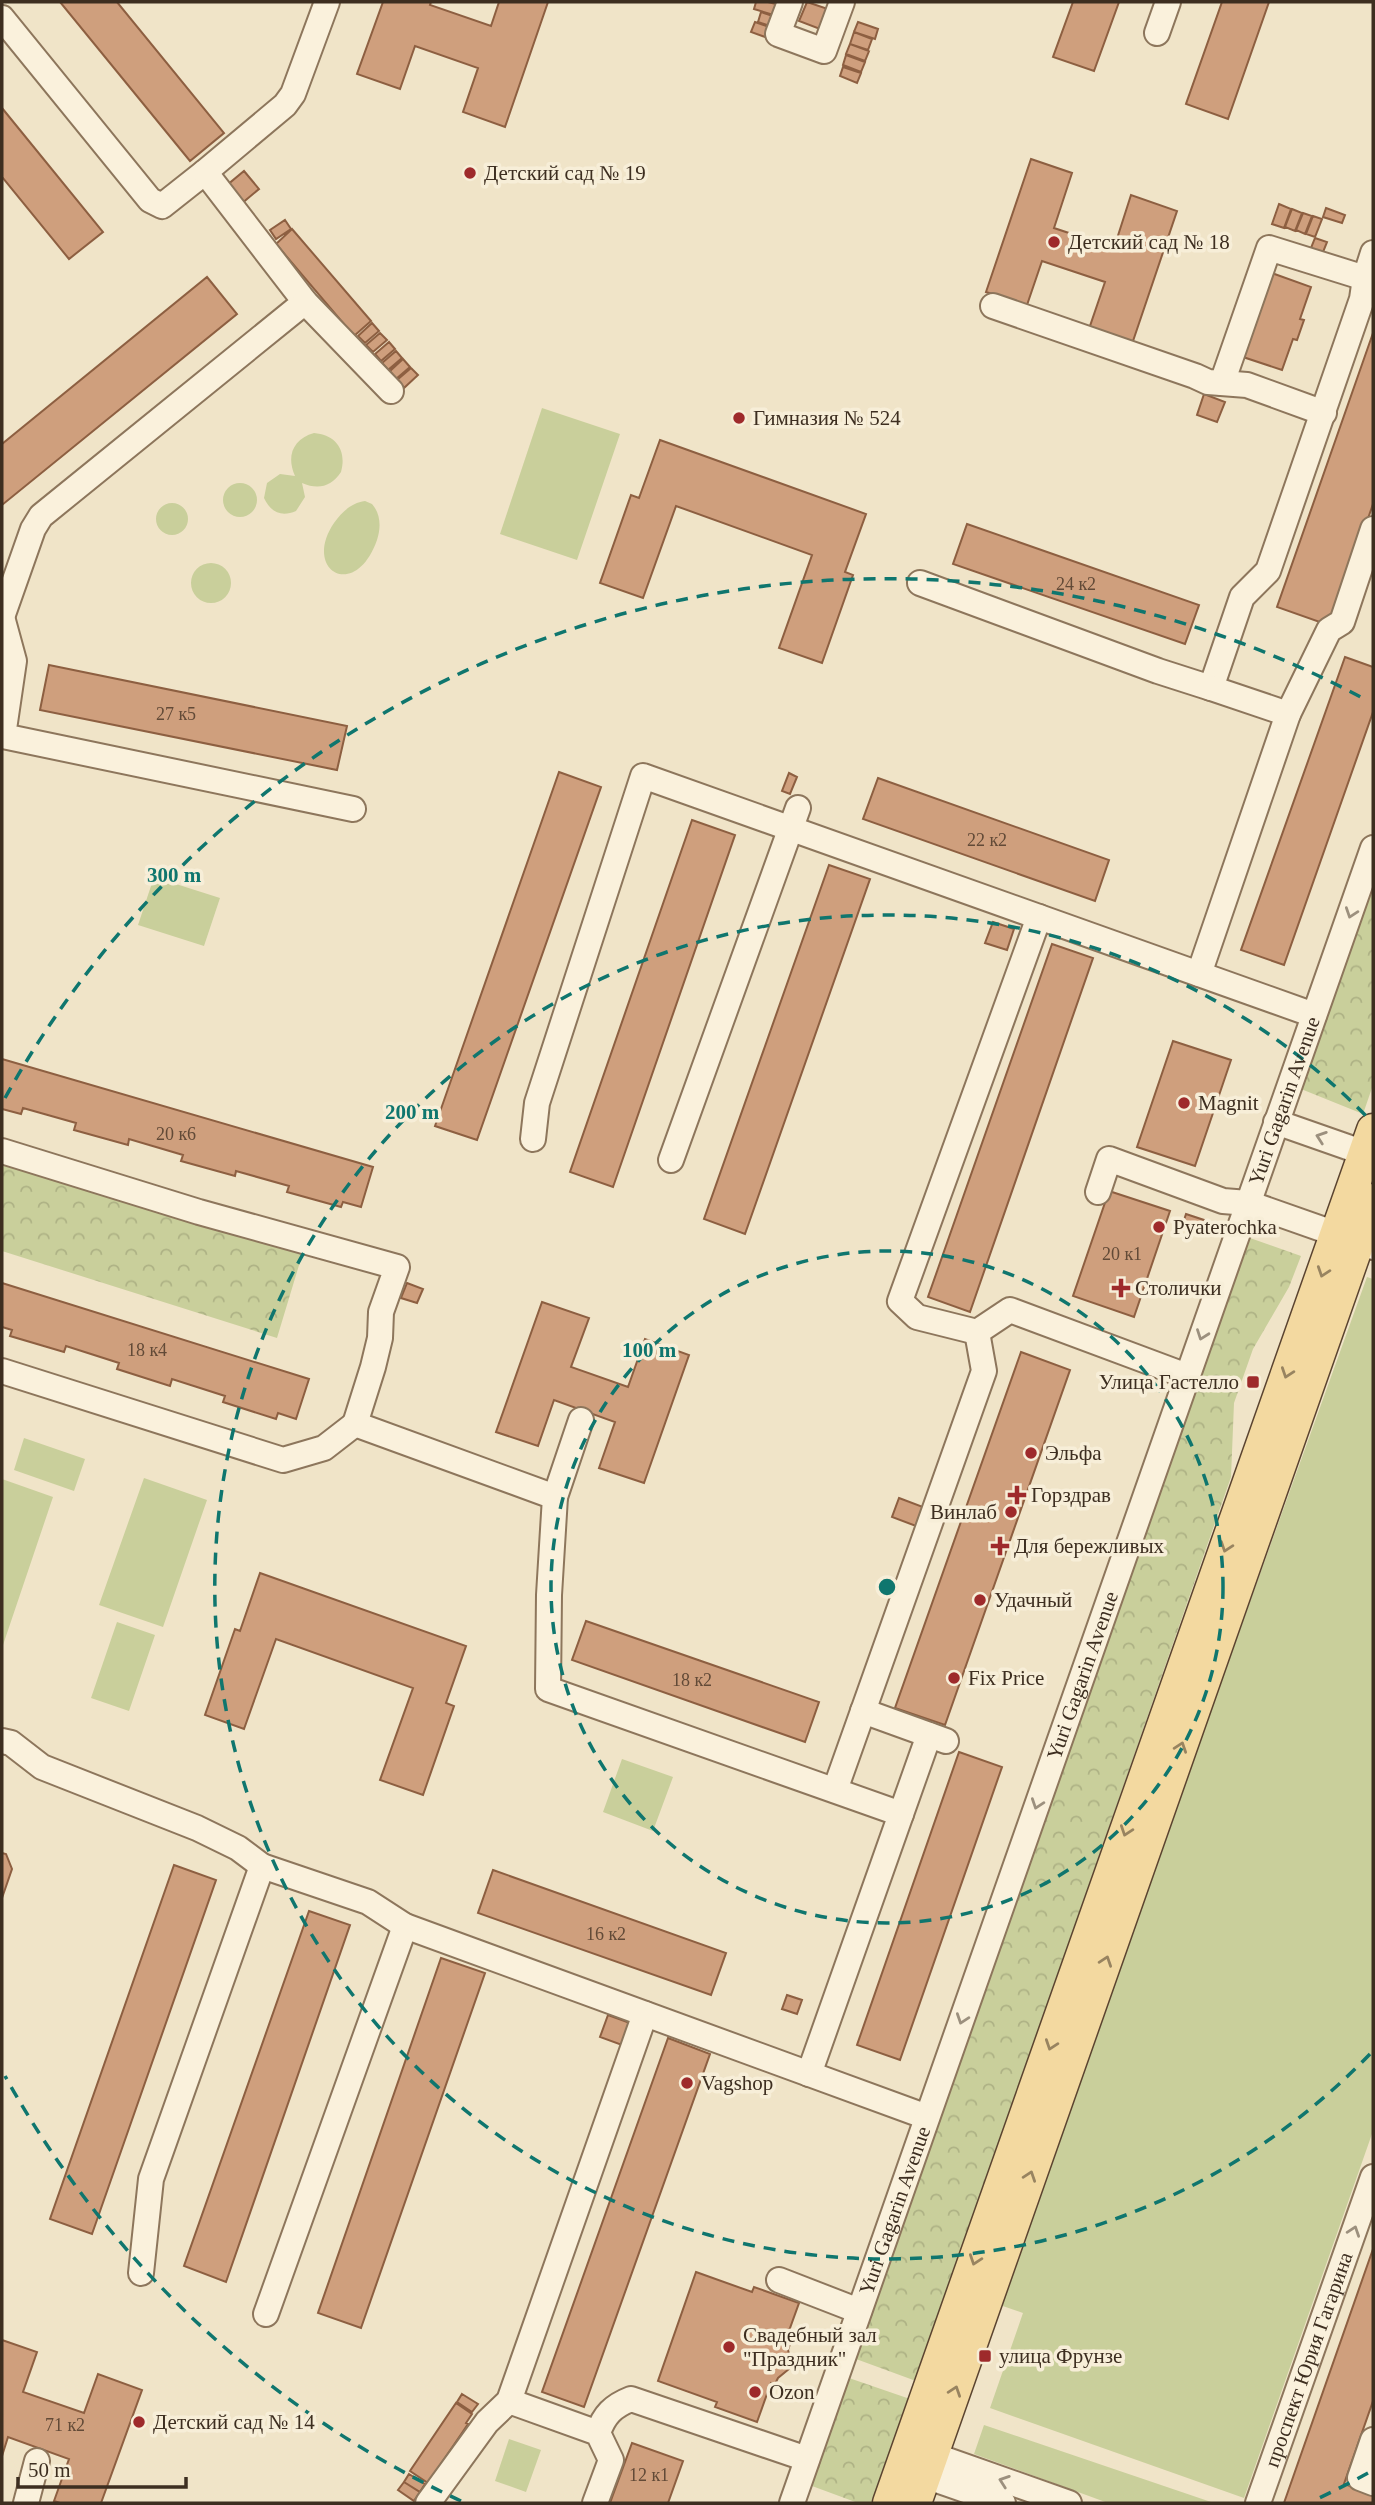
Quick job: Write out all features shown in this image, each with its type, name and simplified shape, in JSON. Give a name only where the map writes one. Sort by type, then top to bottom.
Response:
[{"type":"main road","points":[[1356,1241],[1371,1146]]},
{"type":"main road","points":[[889,2503],[920,2473],[1356,1241],[1373,1200]]},
{"type":"street","points":[[2,18],[150,200],[162,206],[285,105],[293,94],[327,2]]},
{"type":"street","points":[[790,2],[778,34],[824,51],[842,2]]},
{"type":"street","points":[[1157,33],[1168,2]]},
{"type":"street","points":[[205,172],[305,302],[391,391]]},
{"type":"street","points":[[1223,383],[1269,248],[1365,278]]},
{"type":"street","points":[[1211,688],[1242,597],[1268,571],[1362,299],[1373,253]]},
{"type":"street","points":[[305,302],[41,516],[33,529],[2,617],[14,660],[3,736],[353,808]]},
{"type":"street","points":[[993,306],[1208,382],[1247,385],[1324,414]]},
{"type":"street","points":[[1199,974],[1288,714],[1329,630],[1342,622],[1373,529]]},
{"type":"street","points":[[920,583],[1288,714]]},
{"type":"street","points":[[533,1139],[537,1103],[643,776],[794,818],[1039,917],[1314,1015]]},
{"type":"street","points":[[671,1160],[794,818]]},
{"type":"street","name":"Yuri Gagarin Avenue","points":[[792,2503],[1373,848]]},
{"type":"street","points":[[1039,917],[900,1301],[917,1317],[977,1332],[1010,1310],[1187,1377]]},
{"type":"street","points":[[1276,1122],[1371,1146]]},
{"type":"street","points":[[2,1152],[199,1212],[397,1267],[381,1312],[380,1338],[355,1424],[324,1448],[283,1460],[2,1371]]},
{"type":"street","points":[[1098,1192],[1109,1159],[1223,1201],[1248,1203],[1356,1241]]},
{"type":"street","points":[[835,1790],[984,1371],[977,1332]]},
{"type":"street","points":[[581,1420],[555,1497],[549,1595],[548,1689],[901,1814]]},
{"type":"street","points":[[355,1424],[555,1497]]},
{"type":"street","points":[[809,2074],[901,1814],[937,1738],[863,1711]]},
{"type":"street","points":[[2,1741],[11,1744],[42,1767],[197,1828],[239,1848],[262,1867],[368,1902],[405,1926],[927,2117]]},
{"type":"street","points":[[141,2273],[151,2179],[262,1867]]},
{"type":"street","points":[[265,2314],[405,1926]]},
{"type":"street","points":[[428,2503],[486,2422],[509,2401],[645,2014]]},
{"type":"street","name":"проспект Юрия Гагарина","points":[[1258,2503],[1373,2177]]},
{"type":"street","points":[[779,2280],[859,2311]]},
{"type":"street","points":[[596,2503],[611,2460],[598,2432],[603,2418],[617,2404],[631,2399],[807,2459]]},
{"type":"street","points":[[509,2401],[598,2432]]},
{"type":"street","points":[[1373,2440],[1360,2478],[1373,2483]]},
{"type":"street","points":[[26,2503],[37,2461]]},
{"type":"street","points":[[920,2473],[1003,2503]]},
{"type":"street","points":[[920,2473],[1069,2503]]},
{"type":"green space","points":[[542,408],[620,434],[577,560],[500,534]]},
{"type":"green space","points":[[314,433],[334,440],[338,445],[342,457],[341,472],[324,486],[302,483],[305,497],[296,511],[286,514],[277,512],[264,498],[267,483],[280,474],[295,476],[291,462],[293,449],[301,439]]},
{"type":"green space","points":[[240,483],[252,488],[257,500],[252,512],[240,517],[228,512],[223,500],[228,488]]},
{"type":"green space","points":[[365,501],[372,504],[379,517],[377,540],[368,559],[356,570],[345,574],[335,572],[328,565],[324,554],[326,540],[334,523],[344,512]]},
{"type":"green space","points":[[172,503],[183,508],[188,519],[183,530],[172,535],[161,530],[156,519],[161,508]]},
{"type":"green space","points":[[211,563],[225,569],[231,583],[225,597],[211,603],[197,597],[191,583],[197,569]]},
{"type":"green space","points":[[154,877],[220,898],[204,946],[138,925]]},
{"type":"green space","points":[[1373,886],[1373,1085],[1363,1114],[1301,1089]]},
{"type":"green space","points":[[2,1151],[306,1242],[277,1338],[2,1251]]},
{"type":"green space","points":[[1250,1238],[1301,1256],[1289,1287],[1253,1349],[1234,1403],[1231,1477],[916,2381],[856,2359]]},
{"type":"green space","points":[[1367,1277],[1373,1279],[1373,2131],[1244,2498],[990,2408],[1023,2313],[997,2304]]},
{"type":"green space","points":[[24,1438],[85,1459],[74,1491],[14,1470]]},
{"type":"green space","points":[[144,1478],[207,1500],[163,1627],[99,1605]]},
{"type":"green space","points":[[2,1479],[53,1497],[2,1648]]},
{"type":"green space","points":[[117,1622],[155,1635],[129,1711],[91,1698]]},
{"type":"green space","points":[[622,1759],[673,1777],[653,1831],[603,1812]]},
{"type":"green space","points":[[849,2378],[910,2399],[873,2503],[858,2503],[812,2486]]},
{"type":"green space","points":[[984,2425],[1214,2503],[1108,2503],[974,2454]]},
{"type":"green space","points":[[509,2439],[541,2450],[526,2492],[495,2481]]},
{"type":"building","points":[[60,2],[117,2],[224,133],[190,161]]},
{"type":"building","points":[[383,2],[431,2],[430,5],[491,26],[499,2],[548,2],[505,127],[463,112],[478,68],[415,46],[400,89],[357,74]]},
{"type":"building","points":[[756,2],[780,5],[777,16],[754,9]]},
{"type":"building","points":[[807,2],[828,9],[820,29],[799,21]]},
{"type":"building","points":[[1073,2],[1119,2],[1094,71],[1053,57]]},
{"type":"building","points":[[1222,2],[1269,2],[1228,119],[1186,104]]},
{"type":"building","points":[[761,12],[776,17],[773,27],[758,22]]},
{"type":"building","points":[[755,22],[772,28],[768,38],[751,32]]},
{"type":"building","points":[[858,22],[878,29],[875,39],[854,32]]},
{"type":"building","points":[[854,32],[872,39],[868,50],[850,44]]},
{"type":"building","points":[[850,44],[869,51],[865,61],[846,54]]},
{"type":"building","points":[[846,55],[865,62],[861,72],[843,65]]},
{"type":"building","points":[[843,67],[861,73],[857,83],[840,76]]},
{"type":"building","points":[[2,108],[103,232],[69,259],[2,177]]},
{"type":"building","points":[[1031,159],[1072,173],[1054,228],[1114,248],[1131,195],[1177,211],[1132,344],[1089,329],[1105,282],[1042,261],[1027,305],[986,292]]},
{"type":"building","points":[[244,171],[259,189],[241,204],[226,186]]},
{"type":"building","points":[[1279,204],[1291,209],[1284,228],[1272,224]]},
{"type":"building","points":[[1326,208],[1345,215],[1342,223],[1323,217]]},
{"type":"building","points":[[1292,209],[1302,213],[1295,231],[1285,227]]},
{"type":"building","points":[[1303,213],[1312,216],[1305,234],[1296,230]]},
{"type":"building","points":[[1313,216],[1322,219],[1315,237],[1306,234]]},
{"type":"building","points":[[285,220],[291,229],[276,239],[270,230]]},
{"type":"building","points":[[292,229],[371,321],[354,336],[276,244]]},
{"type":"building","points":[[1315,238],[1327,242],[1321,257],[1309,253]]},
{"type":"building","points":[[1269,272],[1311,287],[1300,319],[1304,320],[1297,340],[1293,339],[1282,370],[1240,356]]},
{"type":"building","points":[[207,277],[237,314],[2,505],[2,444]]},
{"type":"building","points":[[372,323],[379,331],[365,343],[358,336]]},
{"type":"building","points":[[380,333],[387,340],[373,352],[366,345]]},
{"type":"building","points":[[1373,333],[1373,504],[1331,626],[1277,607]]},
{"type":"building","points":[[389,342],[395,349],[381,361],[375,354]]},
{"type":"building","points":[[396,351],[402,358],[388,370],[382,363]]},
{"type":"building","points":[[403,359],[410,367],[396,379],[390,371]]},
{"type":"building","points":[[411,368],[418,375],[404,388],[397,380]]},
{"type":"building","points":[[1204,394],[1225,402],[1217,422],[1197,415]]},
{"type":"building","points":[[660,440],[866,514],[845,572],[853,575],[822,663],[779,648],[812,555],[676,506],[643,598],[600,583],[631,495],[639,498]]},
{"type":"building","points":[[967,524],[1199,605],[1185,644],[953,564]]},
{"type":"building","points":[[1345,657],[1373,667],[1373,712],[1284,965],[1241,950]]},
{"type":"building","points":[[49,665],[347,726],[337,770],[40,710]]},
{"type":"building","points":[[559,772],[601,787],[477,1140],[435,1126]]},
{"type":"building","points":[[789,773],[797,777],[790,794],[782,791]]},
{"type":"building","points":[[878,778],[1109,860],[1095,901],[863,819]]},
{"type":"building","points":[[692,820],[735,835],[613,1187],[570,1172]]},
{"type":"building","points":[[829,865],[870,879],[745,1234],[704,1219]]},
{"type":"building","points":[[993,922],[1014,929],[1007,950],[985,943]]},
{"type":"building","points":[[1052,944],[1093,958],[970,1312],[928,1297]]},
{"type":"building","name":"Magnit","points":[[1173,1041],[1231,1060],[1195,1166],[1137,1147]]},
{"type":"building","points":[[2,1059],[373,1167],[361,1207],[343,1202],[341,1207],[287,1192],[289,1186],[236,1171],[235,1176],[181,1161],[183,1155],[129,1139],[128,1145],[74,1130],[76,1123],[23,1108],[21,1114],[2,1109]]},
{"type":"building","points":[[1109,1191],[1170,1211],[1134,1317],[1073,1296]]},
{"type":"building","points":[[1186,1214],[1204,1220],[1201,1229],[1183,1223]]},
{"type":"building","points":[[2,1283],[309,1379],[296,1419],[278,1413],[276,1419],[223,1402],[225,1396],[172,1379],[170,1386],[117,1369],[119,1363],[66,1346],[64,1352],[10,1336],[12,1330],[2,1327]]},
{"type":"building","points":[[407,1283],[423,1289],[417,1303],[401,1298]]},
{"type":"building","points":[[542,1302],[589,1318],[571,1367],[628,1387],[645,1339],[689,1355],[644,1483],[599,1468],[615,1422],[554,1400],[538,1446],[496,1432]]},
{"type":"building","points":[[1021,1352],[1070,1370],[945,1725],[895,1708]]},
{"type":"building","points":[[899,1498],[923,1507],[916,1526],[892,1517]]},
{"type":"building","points":[[260,1573],[466,1646],[446,1703],[454,1706],[423,1795],[380,1780],[413,1688],[276,1639],[244,1729],[205,1715],[235,1629],[240,1631]]},
{"type":"building","points":[[586,1621],[819,1702],[805,1742],[572,1660]]},
{"type":"building","points":[[959,1752],[1002,1767],[900,2060],[857,2045]]},
{"type":"building","points":[[2,1853],[6,1854],[12,1869],[2,1898]]},
{"type":"building","points":[[174,1865],[216,1880],[92,2234],[50,2219]]},
{"type":"building","points":[[493,1870],[726,1953],[711,1995],[478,1913]]},
{"type":"building","points":[[309,1911],[350,1925],[226,2282],[184,2266]]},
{"type":"building","points":[[441,1958],[485,1973],[361,2328],[318,2313]]},
{"type":"building","points":[[787,1995],[802,2000],[797,2014],[782,2009]]},
{"type":"building","points":[[608,2015],[630,2023],[622,2045],[600,2037]]},
{"type":"building","points":[[668,2038],[710,2054],[584,2407],[542,2392]]},
{"type":"building","points":[[1373,2249],[1373,2401],[1344,2484],[1373,2494],[1373,2503],[1284,2503]]},
{"type":"building","name":"Свадебный зал \"Праздник\"","points":[[696,2272],[752,2292],[754,2287],[799,2303],[785,2342],[790,2344],[789,2369],[775,2384],[771,2383],[757,2422],[715,2407],[717,2402],[658,2381]]},
{"type":"building","points":[[2,2340],[37,2352],[23,2392],[84,2413],[98,2374],[142,2390],[101,2503],[54,2501],[69,2459],[8,2437],[2,2456]]},
{"type":"building","points":[[462,2394],[478,2404],[472,2412],[457,2402]]},
{"type":"building","points":[[456,2403],[472,2414],[428,2483],[410,2471]]},
{"type":"building","points":[[632,2443],[683,2461],[668,2503],[610,2503]]},
{"type":"building","points":[[409,2474],[425,2484],[420,2492],[404,2482]]},
{"type":"building","points":[[404,2482],[420,2492],[414,2501],[398,2490]]},
{"type":"place","name":"Детский сад № 19","points":[[470,173]]},
{"type":"place","name":"Детский сад № 18","points":[[1054,242]]},
{"type":"place","name":"Гимназия № 524","points":[[739,418]]},
{"type":"place","name":"Magnit","points":[[1184,1103]]},
{"type":"place","name":"Pyaterochka","points":[[1159,1227]]},
{"type":"place","name":"Столички","points":[[1121,1288]]},
{"type":"place","name":"Улица Гастелло","points":[[1253,1382]]},
{"type":"place","name":"Эльфа","points":[[1031,1453]]},
{"type":"place","name":"Горздрав","points":[[1017,1495]]},
{"type":"place","name":"Винлаб","points":[[1011,1512]]},
{"type":"place","name":"Для бережливых","points":[[1000,1546]]},
{"type":"place","name":"Удачный","points":[[980,1600]]},
{"type":"place","name":"Fix Price","points":[[954,1678]]},
{"type":"place","name":"Vagshop","points":[[687,2083]]},
{"type":"place","name":"Свадебный зал \"Праздник\"","points":[[729,2347]]},
{"type":"place","name":"улица Фрунзе","points":[[985,2356]]},
{"type":"place","name":"Ozon","points":[[755,2392]]},
{"type":"place","name":"Детский сад № 14","points":[[139,2422]]}]
